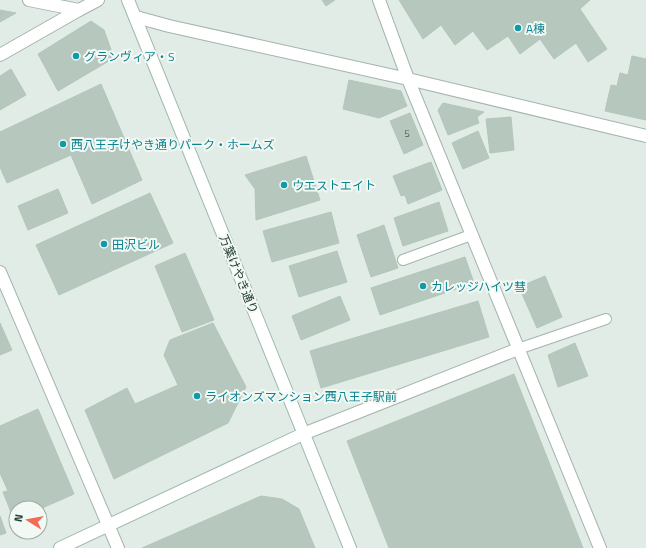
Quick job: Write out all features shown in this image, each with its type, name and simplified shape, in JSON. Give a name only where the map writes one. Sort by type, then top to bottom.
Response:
[{"type":"street","points":[[29,0],[78,10]]},
{"type":"street","points":[[0,55],[98,0]]},
{"type":"street","name":"万葉けやき通り","points":[[128,0],[350,548]]},
{"type":"street","points":[[379,0],[408,80],[600,548]]},
{"type":"street","points":[[136,17],[169,26],[646,136]]},
{"type":"street","points":[[0,272],[118,548]]},
{"type":"street","points":[[60,548],[303,434],[518,349]]},
{"type":"lane","points":[[403,260],[471,235]]},
{"type":"lane","points":[[518,349],[606,319]]},
{"type":"building","points":[[322,0],[335,0],[326,6]]},
{"type":"building","name":"A棟","points":[[399,0],[590,0],[580,9],[607,49],[588,62],[576,43],[554,59],[540,39],[520,54],[508,36],[487,50],[473,31],[455,45],[441,25],[423,39]]},
{"type":"building","points":[[0,10],[16,13],[0,22]]},
{"type":"building","name":"グランヴィア・S","points":[[91,21],[104,30],[114,58],[58,91],[38,54]]},
{"type":"building","points":[[632,56],[646,59],[646,120],[605,111],[611,85],[617,86],[620,73],[628,75]]},
{"type":"building","points":[[11,69],[26,95],[0,110],[0,76]]},
{"type":"building","points":[[349,80],[401,91],[407,106],[379,118],[343,109]]},
{"type":"building","name":"西八王子けやき通りパーク・ホームズ","points":[[101,84],[142,180],[92,204],[71,155],[7,183],[0,167],[0,132]]},
{"type":"building","points":[[443,103],[484,112],[477,117],[479,123],[448,135],[438,110]]},
{"type":"building","points":[[410,113],[423,145],[404,154],[390,121]]},
{"type":"building","points":[[511,117],[514,150],[490,153],[486,119]]},
{"type":"building","points":[[478,131],[489,158],[463,169],[452,143]]},
{"type":"building","name":"ウエストエイト","points":[[306,156],[320,200],[256,220],[255,189],[245,175]]},
{"type":"building","points":[[431,162],[442,190],[408,204],[405,195],[401,196],[393,176]]},
{"type":"building","points":[[58,189],[68,213],[28,230],[18,206]]},
{"type":"building","name":"田沢ビル","points":[[150,193],[173,243],[59,295],[36,245]]},
{"type":"building","points":[[439,202],[448,231],[403,246],[394,218]]},
{"type":"building","points":[[331,212],[339,243],[272,262],[263,231]]},
{"type":"building","points":[[384,225],[398,268],[371,277],[357,235]]},
{"type":"building","points":[[337,251],[347,282],[299,297],[289,266]]},
{"type":"building","points":[[185,253],[214,320],[182,332],[155,266]]},
{"type":"building","name":"カレッジハイツ彗","points":[[465,257],[474,283],[380,315],[371,288]]},
{"type":"building","points":[[545,276],[562,317],[537,328],[519,287]]},
{"type":"building","points":[[340,296],[350,320],[301,340],[292,316]]},
{"type":"building","points":[[478,301],[489,337],[321,388],[310,351]]},
{"type":"building","points":[[0,323],[12,350],[0,355]]},
{"type":"building","name":"ライオンズマンション西八王子駅前","points":[[213,323],[246,387],[228,423],[114,479],[85,410],[127,388],[135,404],[178,385],[164,355],[170,340]]},
{"type":"building","points":[[575,343],[588,376],[558,387],[548,355]]},
{"type":"building","points":[[514,374],[583,548],[389,548],[347,441]]},
{"type":"building","points":[[38,409],[74,494],[48,505],[48,500],[8,500],[8,505],[3,492],[8,491],[0,473],[0,426]]},
{"type":"building","points":[[261,496],[282,499],[299,509],[315,548],[142,548]]},
{"type":"building","points":[[0,516],[6,533],[0,535]]},
{"type":"place","name":"A棟","points":[[518,28]]},
{"type":"place","name":"グランヴィア・S","points":[[76,56]]},
{"type":"place","name":"西八王子けやき通りパーク・ホームズ","points":[[63,144]]},
{"type":"place","name":"ウエストエイト","points":[[284,185]]},
{"type":"place","name":"田沢ビル","points":[[104,244]]},
{"type":"place","name":"カレッジハイツ彗","points":[[423,286]]},
{"type":"place","name":"ライオンズマンション西八王子駅前","points":[[197,396]]}]
